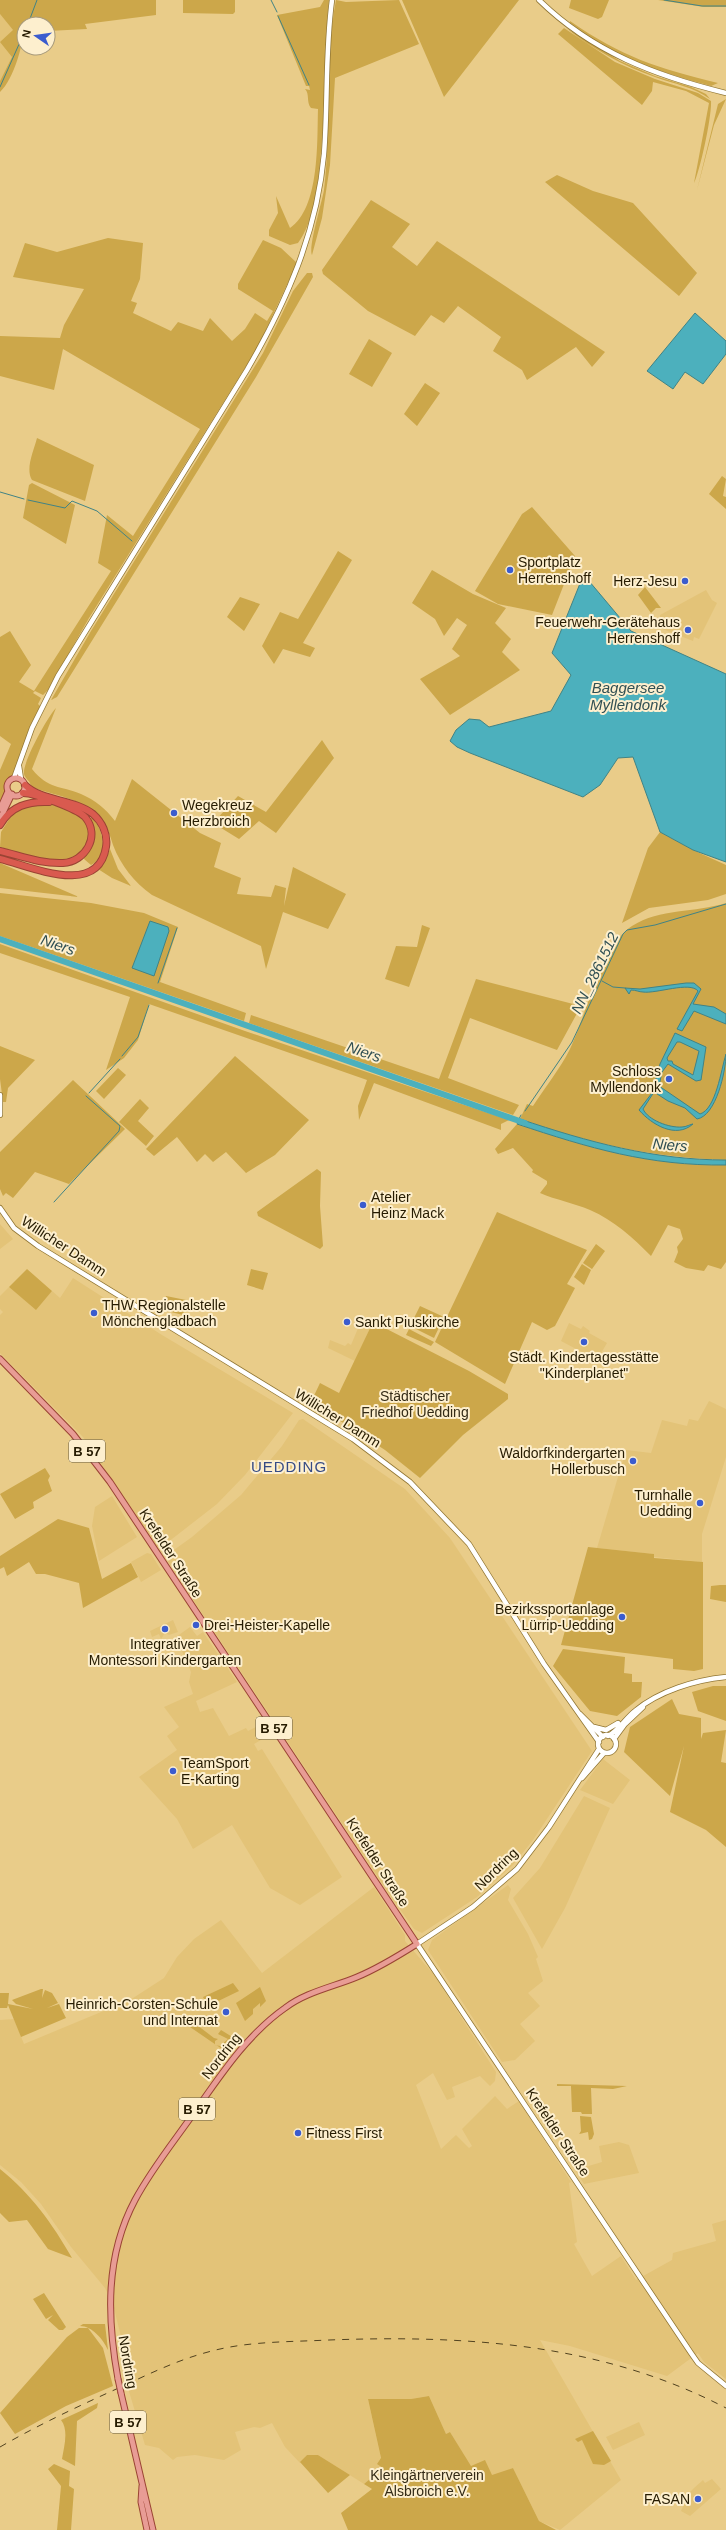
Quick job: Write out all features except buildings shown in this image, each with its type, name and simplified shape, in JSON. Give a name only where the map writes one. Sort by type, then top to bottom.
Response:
[{"type":"highway","points":[[0,859],[57,874],[78,875],[86,873],[98,865],[105,852],[106,838],[100,823],[83,808],[25,785]]},
{"type":"highway","points":[[0,851],[45,862],[74,861],[85,853],[91,842],[91,829],[85,818],[77,812],[23,793]]},
{"type":"highway","points":[[0,825],[8,814],[22,805],[37,802],[54,803]]},
{"type":"main road","points":[[0,819],[10,793],[8,783],[14,778],[40,710],[50,691],[247,370],[275,321],[297,273],[313,222],[322,173],[326,44],[332,0]]},
{"type":"main road","points":[[539,0],[575,30],[616,56],[658,74],[726,93]]},
{"type":"main road","points":[[10,793],[18,795],[23,793],[25,785],[21,779],[20,760]]},
{"type":"main road","points":[[14,778],[21,779]]},
{"type":"main road","points":[[0,809],[10,793]]},
{"type":"main road","points":[[0,1095],[0,1115]]},
{"type":"main road","name":"Willicher Damm","points":[[0,1208],[14,1228],[38,1246],[353,1439],[410,1482],[469,1544],[516,1622],[574,1708],[599,1742]]},
{"type":"main road","name":"Krefelder Straße","points":[[0,1359],[73,1434],[110,1482],[694,2358],[726,2386]]},
{"type":"main road","points":[[592,1727],[609,1729],[648,1703],[672,1690],[692,1683],[726,1677]]},
{"type":"main road","points":[[626,1718],[599,1742],[599,1749],[604,1753],[614,1749],[614,1739],[626,1724],[648,1703]]},
{"type":"main road","name":"Willicher Damm","points":[[574,1708],[592,1727],[605,1736]]},
{"type":"main road","points":[[605,1736],[614,1739]]},
{"type":"main road","name":"Nordring","points":[[153,2530],[118,2379],[110,2324],[109,2300],[114,2260],[119,2237],[135,2201],[160,2160],[233,2059],[267,2022],[298,1999],[377,1968],[418,1944],[473,1906],[507,1879],[534,1848],[599,1749]]},
{"type":"main road","name":"Nordring","points":[[580,1780],[604,1753]]},
{"type":"main road","name":"Nordring","points":[[142,2485],[141,2502],[147,2530]]},
{"type":"shaded area","points":[[0,14],[13,30],[12,57],[0,81]]},
{"type":"shaded area","points":[[706,590],[712,600],[717,603],[699,639],[694,637],[693,641],[660,628],[660,615]]},
{"type":"shaded area","points":[[0,1224],[13,1239],[0,1249]]},
{"type":"shaded area","points":[[73,1278],[162,1335],[293,1413],[245,1475],[217,1504],[163,1546],[157,1547],[83,1437],[0,1353],[0,1315],[3,1312],[0,1309],[0,1296],[9,1287],[36,1309],[52,1291],[60,1298]]},
{"type":"shaded area","points":[[362,1319],[372,1324],[355,1361],[328,1348],[330,1340],[345,1346],[348,1343],[351,1345]]},
{"type":"shaded area","name":"Städt. Kindertagesstätte \"Kinderplanet\"","points":[[569,1323],[581,1329],[583,1326],[590,1331],[589,1333],[607,1343],[597,1360],[561,1341]]},
{"type":"shaded area","points":[[709,1401],[726,1409],[726,1457],[702,1534],[702,1562],[654,1557],[654,1554],[597,1548],[626,1450],[651,1453],[662,1420],[687,1426],[689,1419],[698,1421]]},
{"type":"shaded area","points":[[303,1419],[405,1489],[450,1538],[592,1751],[533,1840],[513,1865],[477,1897],[422,1933],[414,1929],[389,1894],[168,1562],[168,1555],[171,1552],[192,1537],[241,1495],[282,1446],[299,1420]]},
{"type":"shaded area","points":[[112,1496],[137,1537],[99,1561],[92,1526],[95,1507]]},
{"type":"shaded area","points":[[147,1553],[151,1554],[161,1570],[141,1582],[131,1562]]},
{"type":"shaded area","name":"Integrativer Montessori Kindergarten","points":[[173,1620],[178,1632],[169,1635],[165,1633],[161,1639],[159,1634],[152,1637],[150,1631]]},
{"type":"shaded area","points":[[190,1627],[197,1636],[203,1632],[237,1682],[196,1701],[200,1712],[213,1708],[229,1736],[246,1728],[248,1731],[264,1723],[271,1734],[254,1744],[258,1751],[262,1749],[342,1877],[300,1905],[270,1888],[232,1825],[193,1849],[177,1819],[139,1777],[177,1750],[167,1736],[179,1727],[164,1707],[193,1694],[189,1682],[191,1672],[176,1637]]},
{"type":"shaded area","points":[[603,1759],[630,1780],[613,1804],[580,1790]]},
{"type":"shaded area","points":[[584,1796],[610,1808],[565,1908],[542,1949],[513,1898],[540,1868]]},
{"type":"shaded area","points":[[508,1885],[511,1889],[508,1900],[528,1934],[538,1957],[536,1959],[543,1981],[528,1993],[540,2006],[520,2024],[535,2041],[515,2060],[502,2062],[428,1950],[432,1940]]},
{"type":"shaded area","points":[[374,1887],[405,1935],[405,1941],[435,1976],[496,2072],[495,2081],[490,2086],[480,2076],[452,2087],[455,2097],[447,2100],[433,2073],[416,2085],[441,2149],[456,2135],[469,2148],[472,2146],[462,2129],[495,2096],[507,2109],[519,2101],[571,2182],[569,2183],[577,2242],[574,2244],[592,2276],[621,2256],[636,2280],[672,2260],[673,2253],[716,2241],[712,2224],[726,2220],[726,2379],[704,2362],[698,2353],[667,2376],[570,2346],[540,2340],[621,2480],[560,2530],[539,2521],[513,2468],[492,2476],[471,2467],[450,2432],[446,2434],[429,2396],[411,2399],[368,2399],[383,2468],[364,2484],[318,2455],[307,2455],[300,2463],[285,2447],[272,2423],[260,2428],[254,2427],[235,2432],[241,2450],[224,2460],[195,2455],[177,2457],[173,2460],[159,2448],[145,2445],[128,2388],[133,2386],[113,2304],[105,2288],[71,2247],[41,2204],[21,2182],[0,2165],[0,2020],[14,2019],[24,2044],[130,2000],[164,1978],[177,1957],[194,1939],[221,1920],[262,1973]]},
{"type":"shaded area","points":[[619,2142],[629,2145],[639,2173],[584,2184],[575,2170],[602,2162],[599,2146]]},
{"type":"shaded area","points":[[639,2422],[645,2435],[613,2450],[606,2437]]},
{"type":"shaded area","name":"FASAN","points":[[712,2479],[721,2489],[690,2516],[681,2511],[689,2493],[703,2480],[705,2483]]},
{"type":"green space","points":[[0,0],[156,0],[156,15],[85,24],[87,29],[56,31],[56,16],[16,16],[16,56],[18,56],[10,79],[0,92],[0,81],[12,57],[0,42],[13,30],[0,14]]},
{"type":"green space","points":[[183,0],[235,0],[235,12],[233,14],[183,13]]},
{"type":"green space","points":[[324,0],[329,0],[320,164],[315,197],[308,224],[298,243],[290,245],[269,236],[269,230],[278,213],[276,196],[290,228],[300,218],[307,205],[312,190],[317,155],[318,109],[311,108],[310,106],[305,89],[310,90],[309,86],[306,86],[277,15],[320,7]]},
{"type":"green space","points":[[336,0],[346,2],[399,0],[419,44],[335,78],[330,165],[322,218],[312,255],[312,243],[324,190],[328,142],[330,47]]},
{"type":"green space","points":[[402,0],[519,0],[444,97]]},
{"type":"green space","points":[[571,0],[609,0],[602,17],[598,19],[569,8]]},
{"type":"green space","points":[[658,0],[726,0],[726,7],[704,7]]},
{"type":"green space","points":[[570,21],[606,44],[641,60],[676,72],[718,83],[711,86],[673,75],[637,62],[586,35],[570,23]]},
{"type":"green space","points":[[564,28],[615,62],[655,79],[698,93],[711,101],[710,118],[705,143],[694,183],[709,103],[686,91],[653,82],[652,91],[642,105],[558,34]]},
{"type":"green space","points":[[566,28],[620,61],[655,76],[691,87],[706,94],[710,99],[691,89],[643,73],[620,62],[598,50]]},
{"type":"green space","points":[[726,99],[714,125],[697,190],[718,104]]},
{"type":"green space","points":[[557,175],[593,191],[633,203],[697,273],[679,296],[545,182]]},
{"type":"green space","points":[[371,200],[410,224],[392,247],[417,266],[437,241],[605,352],[592,367],[576,347],[527,380],[522,370],[493,351],[501,337],[458,306],[444,323],[431,315],[415,336],[368,311],[323,274],[322,270]]},
{"type":"green space","points":[[108,238],[143,243],[140,279],[131,301],[137,303],[133,313],[171,331],[178,322],[203,331],[210,318],[232,341],[245,329],[255,313],[267,321],[273,311],[238,289],[238,284],[263,240],[281,248],[297,263],[258,347],[89,618],[48,690],[43,695],[35,691],[33,693],[41,698],[38,704],[40,706],[20,753],[13,776],[6,783],[6,791],[0,806],[0,770],[11,744],[0,736],[0,637],[10,631],[31,665],[19,682],[34,691],[111,571],[98,563],[107,515],[133,536],[200,429],[63,349],[54,390],[0,376],[0,336],[60,338],[64,325],[84,289],[13,277],[25,243],[57,252]]},
{"type":"green space","points":[[307,273],[312,273],[313,277],[256,377],[57,697],[51,700],[91,631],[263,353],[293,291]]},
{"type":"green space","points":[[369,339],[392,353],[372,387],[349,374]]},
{"type":"green space","points":[[425,383],[440,393],[417,426],[404,414]]},
{"type":"green space","points":[[37,438],[94,465],[85,501],[32,480],[29,470]]},
{"type":"green space","points":[[722,476],[726,479],[723,496],[726,497],[726,509],[709,494]]},
{"type":"green space","points":[[32,483],[75,505],[66,544],[23,518],[29,485]]},
{"type":"green space","points":[[532,507],[575,556],[552,615],[498,604],[475,591],[522,514]]},
{"type":"green space","points":[[338,551],[352,560],[303,643],[315,648],[310,657],[283,649],[274,664],[262,646],[280,612],[298,619]]},
{"type":"green space","points":[[432,570],[473,594],[506,608],[495,623],[511,639],[502,652],[520,670],[450,715],[420,679],[460,656],[452,649],[467,625],[457,618],[444,636],[435,619],[412,603]]},
{"type":"green space","points":[[645,587],[661,608],[656,608],[651,613],[638,595]]},
{"type":"green space","points":[[240,597],[260,604],[244,631],[227,617]]},
{"type":"green space","points":[[56,708],[32,769],[38,776],[49,784],[74,791],[91,799],[104,809],[115,821],[132,779],[200,833],[221,843],[214,867],[241,878],[237,894],[271,897],[275,885],[286,888],[284,906],[293,867],[346,894],[328,929],[283,912],[266,969],[261,946],[152,895],[145,890],[124,867],[116,853],[106,827],[94,812],[86,806],[68,798],[31,787],[24,774],[24,768],[31,750],[42,729]]},
{"type":"green space","points":[[322,740],[334,758],[276,833],[259,821],[239,839],[213,823],[238,796],[266,812]]},
{"type":"green space","points":[[41,803],[59,806],[71,811],[81,818],[89,828],[89,841],[86,847],[76,856],[63,861],[55,861],[31,857],[0,847],[1,832],[15,810]]},
{"type":"green space","points":[[92,817],[102,835],[103,849],[97,861],[91,865],[84,859],[92,826],[90,819]]},
{"type":"green space","points":[[660,832],[693,850],[726,865],[726,894],[708,900],[649,908],[622,923],[648,848]]},
{"type":"green space","points":[[110,849],[118,869],[131,886],[112,878],[98,869],[105,860]]},
{"type":"green space","points":[[0,863],[79,897],[0,888]]},
{"type":"green space","points":[[0,893],[91,903],[144,913],[178,927],[160,982],[246,1013],[244,1021],[0,936]]},
{"type":"green space","points":[[726,903],[726,1160],[671,1156],[621,1148],[572,1136],[520,1119],[527,1104],[533,1106],[570,1049],[604,964],[612,948],[622,935],[632,926],[654,916]]},
{"type":"green space","points":[[422,925],[430,928],[409,987],[385,979],[396,946],[417,947]]},
{"type":"green space","points":[[0,944],[245,1031],[509,1120],[501,1124],[501,1130],[374,1083],[359,1120],[358,1106],[367,1080],[149,1004],[138,1040],[124,1058],[106,1070],[130,997],[0,953]]},
{"type":"green space","points":[[476,979],[581,1006],[557,1050],[470,1018],[448,1078],[519,1105],[513,1115],[249,1023],[251,1015],[439,1079]]},
{"type":"green space","points":[[0,1046],[35,1060],[8,1088],[6,1102],[3,1102],[0,1079]]},
{"type":"green space","points":[[235,1056],[309,1120],[275,1155],[246,1173],[226,1152],[213,1162],[205,1154],[197,1162],[177,1137],[154,1156],[146,1149]]},
{"type":"green space","points":[[118,1068],[126,1075],[104,1099],[96,1091]]},
{"type":"green space","points":[[73,1080],[125,1129],[69,1184],[35,1172],[13,1198],[6,1193],[3,1196],[0,1189],[0,1152]]},
{"type":"green space","points":[[140,1099],[149,1108],[138,1121],[154,1136],[146,1146],[119,1122]]},
{"type":"green space","points":[[517,1124],[594,1148],[645,1159],[698,1165],[726,1165],[726,1262],[721,1269],[708,1265],[704,1271],[686,1268],[674,1262],[678,1252],[677,1247],[683,1239],[680,1229],[668,1225],[651,1256],[623,1230],[599,1214],[540,1193],[547,1184],[547,1181],[532,1172],[533,1170],[513,1148],[498,1154],[495,1149]]},
{"type":"green space","points":[[317,1169],[321,1172],[320,1206],[323,1246],[320,1249],[258,1216],[257,1212]]},
{"type":"green space","name":"Städtischer Friedhof Uedding","points":[[497,1212],[587,1250],[567,1284],[575,1288],[555,1326],[547,1330],[532,1322],[505,1384],[435,1342]]},
{"type":"green space","points":[[596,1244],[605,1251],[592,1269],[583,1263]]},
{"type":"green space","points":[[582,1264],[591,1270],[584,1285],[574,1277]]},
{"type":"green space","points":[[27,1269],[52,1291],[36,1310],[9,1287]]},
{"type":"green space","points":[[251,1269],[268,1273],[263,1290],[247,1285]]},
{"type":"green space","points":[[166,1296],[186,1300],[183,1315],[163,1310]]},
{"type":"green space","points":[[420,1306],[444,1317],[434,1338],[410,1326]]},
{"type":"green space","name":"Städtischer Friedhof Uedding","points":[[373,1322],[469,1371],[508,1394],[508,1399],[463,1435],[420,1478],[385,1450],[311,1402],[320,1383],[339,1393]]},
{"type":"green space","points":[[409,1329],[434,1342],[431,1346],[406,1335]]},
{"type":"green space","points":[[45,1468],[50,1476],[48,1480],[52,1491],[33,1502],[34,1508],[15,1519],[0,1494]]},
{"type":"green space","points":[[58,1519],[89,1528],[102,1579],[131,1563],[138,1577],[83,1608],[79,1583],[45,1574],[36,1574],[29,1562],[7,1576],[4,1567],[0,1569],[0,1556]]},
{"type":"green space","name":"Bezirkssportanlage Lürrip-Uedding","points":[[588,1547],[654,1554],[654,1558],[703,1562],[703,1669],[694,1671],[673,1669],[673,1659],[561,1645]]},
{"type":"green space","points":[[726,1585],[726,1602],[710,1599],[711,1586]]},
{"type":"green space","points":[[563,1649],[625,1657],[624,1673],[632,1674],[632,1682],[642,1682],[641,1697],[617,1716],[590,1711],[553,1666]]},
{"type":"green space","points":[[713,1686],[726,1686],[726,1721],[698,1711],[692,1692]]},
{"type":"green space","points":[[672,1699],[679,1714],[701,1718],[701,1739],[703,1733],[726,1730],[721,1762],[726,1763],[726,1847],[706,1830],[670,1812],[684,1746],[670,1796],[624,1752],[630,1727]]},
{"type":"green space","points":[[233,1983],[239,1991],[208,2006],[203,1997]]},
{"type":"green space","points":[[260,1987],[266,2001],[260,2007],[260,2003],[253,2009],[253,2014],[245,2021],[236,2003]]},
{"type":"green space","points":[[43,1989],[42,1998],[45,1990],[52,1993],[58,2003],[47,2008],[59,2004],[66,2018],[21,2037],[8,2005],[7,2008],[0,2008],[0,1993],[9,1993],[8,2004],[33,2009],[16,2004],[12,2000]]},
{"type":"green space","points":[[193,2022],[214,2038],[218,2039],[215,2041],[215,2044],[190,2027]]},
{"type":"green space","points":[[221,2030],[234,2038],[225,2051],[217,2045],[220,2046],[228,2039],[218,2034]]},
{"type":"green space","points":[[557,2084],[627,2086],[613,2089],[591,2088],[592,2114],[582,2114],[581,2112],[572,2112],[571,2086],[557,2086]]},
{"type":"green space","points":[[580,2116],[591,2117],[594,2134],[592,2139],[589,2140],[588,2132],[579,2134],[581,2131]]},
{"type":"green space","points":[[0,2169],[22,2189],[49,2221],[72,2258],[48,2249],[27,2220],[9,2222],[0,2213]]},
{"type":"green space","points":[[44,2293],[66,2327],[63,2330],[59,2330],[48,2320],[53,2315],[46,2319],[33,2299]]},
{"type":"green space","points":[[83,2324],[105,2324],[108,2350],[97,2334],[89,2328],[80,2326]]},
{"type":"green space","points":[[79,2328],[88,2328],[103,2348],[113,2386],[66,2406],[15,2434],[0,2413],[67,2337]]},
{"type":"green space","name":"Kleingärtnerverein Alsbroich e.V.","points":[[429,2396],[446,2434],[450,2432],[471,2466],[485,2460],[492,2475],[513,2468],[539,2521],[556,2530],[348,2530],[341,2513],[372,2489],[364,2484],[383,2468],[377,2464],[381,2458],[368,2399],[411,2399]]},
{"type":"green space","points":[[98,2403],[97,2408],[77,2421],[75,2466],[62,2459],[65,2444],[65,2429],[61,2420]]},
{"type":"green space","points":[[593,2431],[611,2461],[604,2465],[593,2464],[582,2440],[578,2442],[575,2439]]},
{"type":"green space","points":[[307,2455],[318,2455],[350,2475],[328,2493],[300,2462]]},
{"type":"green space","points":[[54,2464],[70,2471],[69,2486],[74,2489],[71,2530],[57,2530],[61,2486],[48,2469]]},
{"type":"water","points":[[695,313],[726,341],[726,354],[703,384],[685,372],[673,389],[647,371]]},
{"type":"water","name":"Baggersee Myllendonk","points":[[581,581],[589,581],[631,631],[726,674],[726,862],[693,850],[660,832],[633,757],[618,758],[600,785],[583,797],[470,753],[457,747],[450,741],[456,730],[469,719],[480,720],[489,727],[551,711],[571,675],[552,653]]},
{"type":"water","points":[[150,921],[168,927],[169,931],[154,976],[132,968]]},
{"type":"water","points":[[694,983],[701,989],[693,1004],[714,1007],[726,1014],[726,1024],[694,1011],[682,1031],[677,1029],[698,991],[694,988],[681,987],[649,992],[631,990],[629,994],[625,988],[640,989]]},
{"type":"water","points":[[675,1033],[706,1047],[701,1080],[696,1081],[668,1064],[662,1072],[659,1086],[700,1114],[706,1111],[714,1097],[726,1054],[726,1062],[719,1092],[710,1110],[704,1116],[697,1119],[685,1108],[668,1101],[654,1092],[643,1109],[649,1117],[665,1125],[685,1127],[693,1124],[686,1128],[672,1130],[664,1128],[644,1116],[639,1110],[652,1093],[660,1064]],"holes":[[[677,1042],[699,1051],[693,1075],[673,1064],[672,1061],[668,1061],[667,1058]]]},
{"type":"water","points":[[520,1119],[571,1135],[622,1148],[673,1157],[726,1160],[726,1165],[698,1165],[645,1159],[620,1154],[569,1141],[517,1124]]},
{"type":"waterway","points":[[31,16],[37,0]]},
{"type":"waterway","points":[[271,0],[277,12]]},
{"type":"waterway","points":[[664,0],[702,6],[726,6]]},
{"type":"waterway","points":[[278,16],[309,85]]},
{"type":"waterway","points":[[0,87],[16,51]]},
{"type":"waterway","points":[[0,492],[24,499]]},
{"type":"waterway","points":[[28,500],[65,508],[72,501],[97,511],[132,541]]},
{"type":"waterway","name":"NN_2861512","points":[[525,1111],[572,1042],[623,934],[627,930],[655,925],[726,904]]},
{"type":"waterway","points":[[158,983],[177,928]]},
{"type":"waterway","name":"Niers","points":[[0,939],[525,1123]]},
{"type":"waterway","points":[[602,981],[613,987],[625,988]]},
{"type":"waterway","points":[[122,1056],[138,1037],[149,1005]]},
{"type":"waterway","points":[[89,1093],[120,1059]]},
{"type":"waterway","points":[[54,1202],[119,1131],[120,1126],[86,1096]]},
{"type":"waterway","name":"NN_2861512","points":[[518,1121],[521,1115]]},
{"type":"railway","points":[[0,2447],[30,2430],[175,2363],[223,2348],[283,2342],[431,2339],[482,2342],[532,2348],[582,2357],[630,2369],[679,2386],[726,2408]]},
{"type":"place","name":"Sportplatz Herrenshoff","points":[[510,570]]},
{"type":"place","name":"Herz-Jesu","points":[[685,581]]},
{"type":"place","name":"Feuerwehr-Gerätehaus Herrenshoff","points":[[688,630]]},
{"type":"place","name":"Wegekreuz Herzbroich","points":[[174,813]]},
{"type":"place","name":"Schloss Myllendonk","points":[[669,1079]]},
{"type":"place","name":"Atelier Heinz Mack","points":[[363,1205]]},
{"type":"place","name":"THW Regionalstelle Mönchengladbach","points":[[94,1313]]},
{"type":"place","name":"Sankt Piuskirche","points":[[347,1322]]},
{"type":"place","name":"Städt. Kindertagesstätte \"Kinderplanet\"","points":[[584,1342]]},
{"type":"place","name":"Waldorfkindergarten Hollerbusch","points":[[633,1461]]},
{"type":"place","name":"Turnhalle Uedding","points":[[700,1503]]},
{"type":"place","name":"Bezirkssportanlage Lürrip-Uedding","points":[[622,1617]]},
{"type":"place","name":"Drei-Heister-Kapelle","points":[[196,1625]]},
{"type":"place","name":"Integrativer Montessori Kindergarten","points":[[165,1629]]},
{"type":"place","name":"TeamSport E-Karting","points":[[173,1771]]},
{"type":"place","name":"Heinrich-Corsten-Schule und Internat","points":[[226,2012]]},
{"type":"place","name":"Fitness First","points":[[298,2133]]},
{"type":"place","name":"FASAN","points":[[698,2499]]},
{"type":"district","name":"UEDDING","points":[[289,1467]]}]
